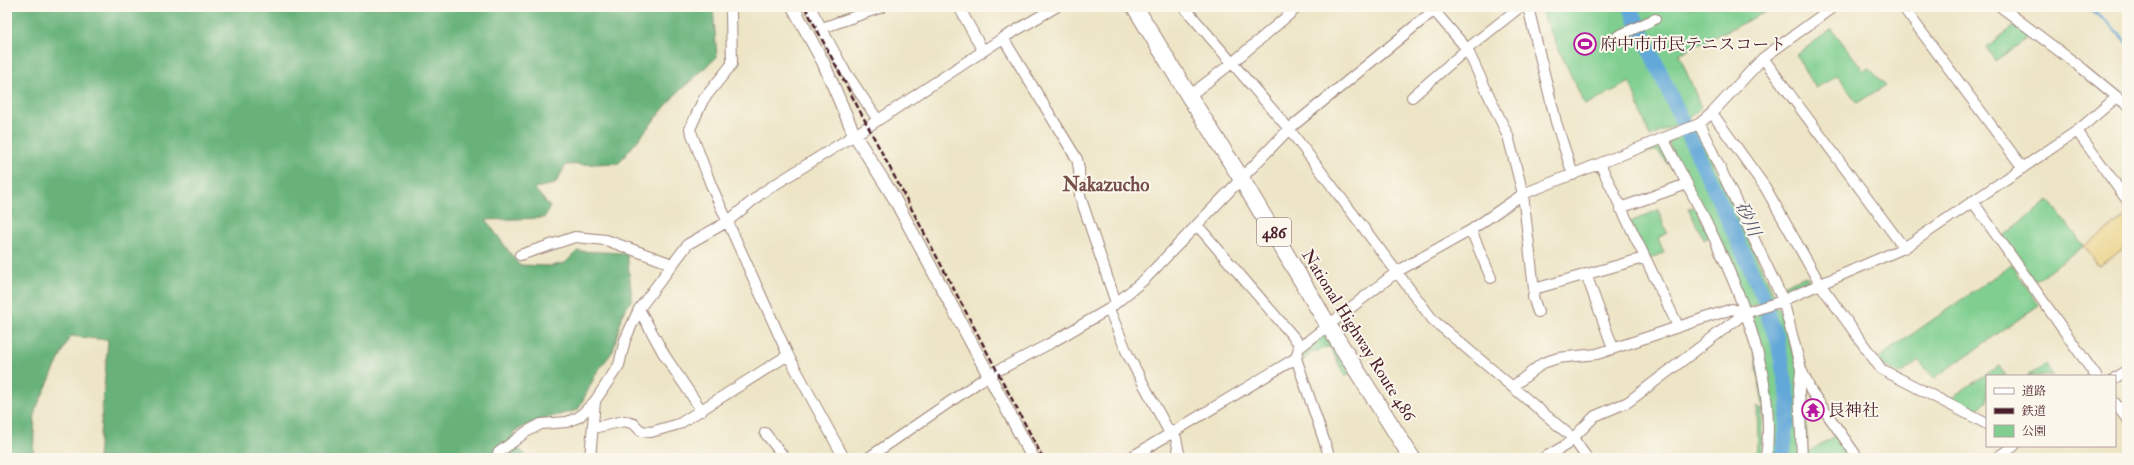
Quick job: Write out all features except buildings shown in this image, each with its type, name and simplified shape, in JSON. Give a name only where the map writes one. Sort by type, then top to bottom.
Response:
[{"type":"highway","name":"National Highway Route 486","points":[[1135,7],[1241,178],[1328,325],[1412,458]]},
{"type":"street","points":[[730,7],[732,64],[703,100],[690,129],[727,222],[788,355],[844,458]]},
{"type":"street","points":[[793,7],[823,62],[854,134],[893,196],[1033,458]]},
{"type":"street","points":[[810,7],[843,68],[878,120]]},
{"type":"street","points":[[822,28],[882,7]]},
{"type":"street","points":[[959,7],[983,51]]},
{"type":"street","points":[[498,453],[526,432],[541,424],[567,422],[579,417],[595,401],[619,365],[624,340],[639,308],[688,244],[727,222],[763,192],[878,120],[1003,38],[1056,7]]},
{"type":"street","points":[[1184,7],[1289,129],[1398,271],[1433,320],[1573,438],[1587,458]]},
{"type":"street","points":[[1189,96],[1232,63],[1298,7]]},
{"type":"street","points":[[1412,97],[1467,49],[1520,7]]},
{"type":"street","points":[[1528,7],[1556,122],[1573,175]]},
{"type":"street","points":[[1130,458],[1298,353],[1328,325],[1398,271],[1471,230],[1523,194],[1664,140],[1699,124],[1712,113],[1763,58],[1833,7]]},
{"type":"street","points":[[1902,7],[2023,168]]},
{"type":"street","points":[[2001,7],[2127,105]]},
{"type":"street","points":[[868,458],[988,375],[1049,344],[1112,306],[1145,279],[1289,129],[1434,8],[1467,49],[1508,136],[1523,194],[1534,289],[1533,298],[1538,312]]},
{"type":"street","points":[[1618,36],[1655,19]]},
{"type":"street","points":[[1003,38],[1077,158],[1080,196],[1112,306],[1128,354],[1167,428],[1176,438],[1180,458]]},
{"type":"street","points":[[1763,58],[1904,248]]},
{"type":"street","points":[[1544,458],[1566,445],[1595,416],[1628,402],[1745,313],[1781,301],[1904,248],[2077,131],[2117,97]]},
{"type":"street","points":[[1712,113],[1765,187],[1820,284],[1881,369],[1986,423]]},
{"type":"street","points":[[1699,124],[1781,301],[1801,369],[1811,392],[1858,458]]},
{"type":"street","points":[[2077,131],[2127,200]]},
{"type":"street","points":[[1664,140],[1726,263],[1753,335],[1761,367],[1766,406],[1766,458]]},
{"type":"street","points":[[1600,164],[1678,326]]},
{"type":"street","points":[[1620,208],[1687,184]]},
{"type":"street","points":[[1973,202],[2095,375]]},
{"type":"street","points":[[1197,225],[1296,341],[1298,353],[1330,458]]},
{"type":"street","points":[[1471,230],[1490,278]]},
{"type":"street","points":[[520,254],[575,237],[606,240],[672,264]]},
{"type":"street","points":[[1534,289],[1644,258]]},
{"type":"street","points":[[1586,274],[1613,348]]},
{"type":"street","points":[[639,308],[665,356],[702,410]]},
{"type":"street","points":[[1512,387],[1548,361],[1558,358],[1597,354],[1732,309],[1745,313]]},
{"type":"street","points":[[593,428],[624,421],[634,424],[641,431],[651,432],[679,424],[788,355]]},
{"type":"street","points":[[1801,369],[1800,389],[1802,458]]},
{"type":"street","points":[[2116,377],[2127,370]]},
{"type":"street","points":[[590,458],[595,401]]},
{"type":"street","points":[[2116,404],[2127,419]]},
{"type":"street","points":[[765,433],[785,458]]},
{"type":"street","points":[[1996,458],[2012,447]]},
{"type":"green space","points":[[7,7],[713,7],[717,57],[674,96],[619,163],[566,165],[555,184],[534,188],[550,207],[544,218],[486,220],[519,265],[551,266],[565,263],[577,251],[627,253],[632,299],[623,313],[613,351],[597,372],[578,410],[539,420],[513,432],[519,449],[529,458],[98,458],[108,340],[70,336],[35,411],[33,458],[7,458]]},
{"type":"green space","points":[[1539,7],[1776,7],[1679,54],[1701,107],[1690,118],[1650,137],[1630,82],[1585,105]]},
{"type":"green space","points":[[2016,25],[2031,36],[1995,61],[1986,47]]},
{"type":"green space","points":[[1832,29],[1864,71],[1869,68],[1886,85],[1857,103],[1838,75],[1816,88],[1796,55]]},
{"type":"green space","points":[[1697,129],[1775,297],[1746,308],[1668,142]]},
{"type":"green space","points":[[1656,146],[1666,153],[1675,171],[1657,151],[1641,153]]},
{"type":"green space","points":[[2049,200],[2084,246],[2034,281],[2002,237]]},
{"type":"green space","points":[[1695,207],[1709,237],[1704,240],[1688,208]]},
{"type":"green space","points":[[1658,210],[1667,233],[1658,238],[1664,253],[1648,259],[1630,222]]},
{"type":"green space","points":[[2011,265],[2039,305],[1934,378],[1919,361],[1900,374],[1884,366],[1878,358]]},
{"type":"green space","points":[[1806,276],[1809,280],[1786,292],[1784,285]]},
{"type":"green space","points":[[1779,307],[1804,386],[1808,452],[1836,435],[1853,458],[1769,458],[1770,449],[1749,317]]},
{"type":"green space","points":[[1324,334],[1350,374],[1345,377],[1330,346],[1311,353],[1301,363],[1300,360],[1308,346]]},
{"type":"green space","points":[[2046,365],[2051,375],[2029,375]]},
{"type":"green space","points":[[1999,366],[2005,375],[1986,375],[1986,403],[1974,411],[1949,399]]},
{"type":"green space","points":[[1757,406],[1762,409],[1762,458],[1756,458],[1758,444]]},
{"type":"sand","points":[[2127,216],[2127,246],[2099,266],[2084,246]]},
{"type":"waterway","name":"砂川","points":[[1630,7],[1767,305],[1769,320],[1777,338],[1789,402],[1783,458]]},
{"type":"waterway","points":[[2087,7],[2108,22],[2127,43]]},
{"type":"railway","points":[[805,7],[1043,458]]},
{"type":"place","name":"府中市市民テニスコート","points":[[1585,44]]},
{"type":"place","name":"艮神社","points":[[1813,410]]},
{"type":"district","name":"Nakazucho","points":[[1106,184]]}]
